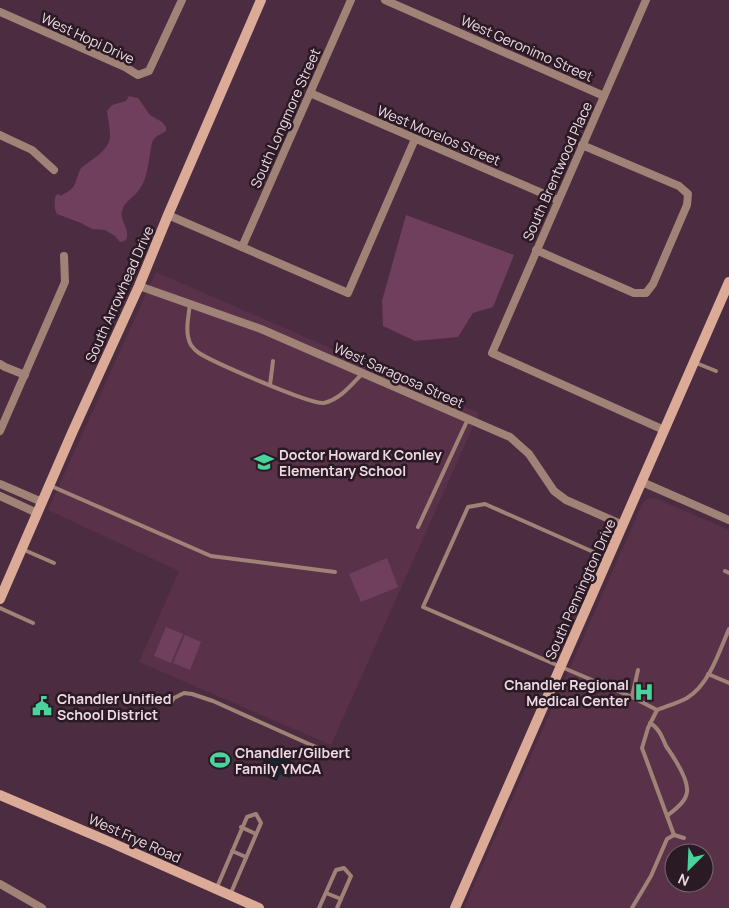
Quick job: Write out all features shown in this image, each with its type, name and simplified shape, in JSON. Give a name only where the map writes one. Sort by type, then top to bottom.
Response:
[{"type":"street","name":"West Hopi Drive","points":[[0,12],[125,67],[138,75],[150,72],[182,0]]},
{"type":"street","name":"South Arrowhead Drive","points":[[0,599],[72,433],[139,286],[261,0]]},
{"type":"street","name":"South Longmore Street","points":[[242,247],[351,0]]},
{"type":"street","name":"West Geronimo Street","points":[[385,0],[604,96]]},
{"type":"street","name":"South Brentwood Place","points":[[646,0],[492,353],[664,430]]},
{"type":"street","name":"West Morelos Street","points":[[310,93],[558,200]]},
{"type":"street","points":[[0,135],[32,150],[54,170]]},
{"type":"street","points":[[168,215],[348,293],[415,139]]},
{"type":"street","points":[[536,250],[634,293],[646,293],[653,284],[680,223],[687,205],[688,194],[679,186],[582,145]]},
{"type":"street","points":[[0,431],[65,282],[64,256]]},
{"type":"street","name":"South Pennington Drive","points":[[455,908],[729,282]]},
{"type":"street","name":"West Saragosa Street","points":[[139,286],[261,328],[510,437],[529,454],[554,491],[566,500],[623,525]]},
{"type":"street","points":[[0,364],[25,375]]},
{"type":"street","points":[[642,482],[729,520]]},
{"type":"street","points":[[0,484],[42,502]]},
{"type":"street","points":[[0,496],[37,513]]},
{"type":"street","name":"West Frye Road","points":[[0,795],[259,908]]},
{"type":"street","points":[[0,884],[42,908]]},
{"type":"lane","points":[[190,303],[188,337],[191,346],[198,352],[224,366],[306,400],[324,403],[333,399],[344,393],[363,373]]},
{"type":"lane","points":[[270,385],[273,362]]},
{"type":"lane","points":[[694,362],[716,371]]},
{"type":"lane","points":[[418,527],[468,419]]},
{"type":"lane","points":[[49,485],[211,556],[335,572]]},
{"type":"lane","points":[[608,558],[485,504],[468,507],[423,606],[560,667],[632,696],[658,710]]},
{"type":"lane","points":[[22,549],[54,563]]},
{"type":"lane","points":[[0,608],[33,622]]},
{"type":"lane","points":[[674,835],[642,748],[650,724],[658,710],[684,700],[701,685],[712,669],[729,629]]},
{"type":"lane","points":[[632,696],[638,670]]},
{"type":"lane","points":[[708,674],[729,683]]},
{"type":"lane","points":[[170,704],[174,698],[184,693],[192,694],[213,701],[337,755],[348,755]]},
{"type":"lane","points":[[650,724],[658,730],[676,760],[688,793],[684,800],[667,816]]},
{"type":"lane","points":[[216,889],[246,817],[256,814],[261,823],[230,895]]},
{"type":"lane","points":[[241,827],[256,834]]},
{"type":"lane","points":[[674,835],[684,838]]},
{"type":"lane","points":[[632,908],[651,876],[668,839],[674,835]]},
{"type":"lane","points":[[232,850],[246,857]]},
{"type":"lane","points":[[319,908],[336,870],[344,868],[351,876],[337,908]]},
{"type":"lane","points":[[326,893],[341,899]]},
{"type":"shaded area","points":[[129,96],[138,98],[150,115],[162,122],[166,127],[166,131],[157,136],[153,141],[143,183],[123,207],[122,218],[127,236],[126,240],[121,242],[105,230],[92,229],[57,214],[55,202],[56,195],[59,194],[60,196],[75,185],[81,168],[107,146],[110,136],[107,111],[112,105],[126,101]]},
{"type":"shaded area","points":[[406,215],[514,255],[493,307],[473,313],[458,337],[415,341],[383,326],[382,301]]},
{"type":"shaded area","name":"Doctor Howard K Conley Elementary School","points":[[156,272],[479,413],[331,745],[139,662],[179,571],[48,510]]},
{"type":"shaded area","name":"Chandler Regional Medical Center","points":[[652,498],[657,499],[729,530],[729,908],[464,908],[641,507],[644,502]]},
{"type":"shaded area","points":[[387,558],[398,587],[361,602],[349,574]]},
{"type":"shaded area","points":[[166,627],[183,634],[171,663],[154,656]]},
{"type":"shaded area","points":[[185,635],[201,642],[190,670],[173,663]]},
{"type":"water","points":[[268,750],[296,763],[289,778],[280,774],[277,781],[267,777],[270,770],[261,766]]},
{"type":"place","name":"Doctor Howard K Conley Elementary School","points":[[264,462]]},
{"type":"place","name":"Chandler Regional Medical Center","points":[[644,692]]},
{"type":"place","name":"Chandler Unified School District","points":[[42,706]]},
{"type":"place","name":"Chandler/Gilbert Family YMCA","points":[[220,760]]}]
